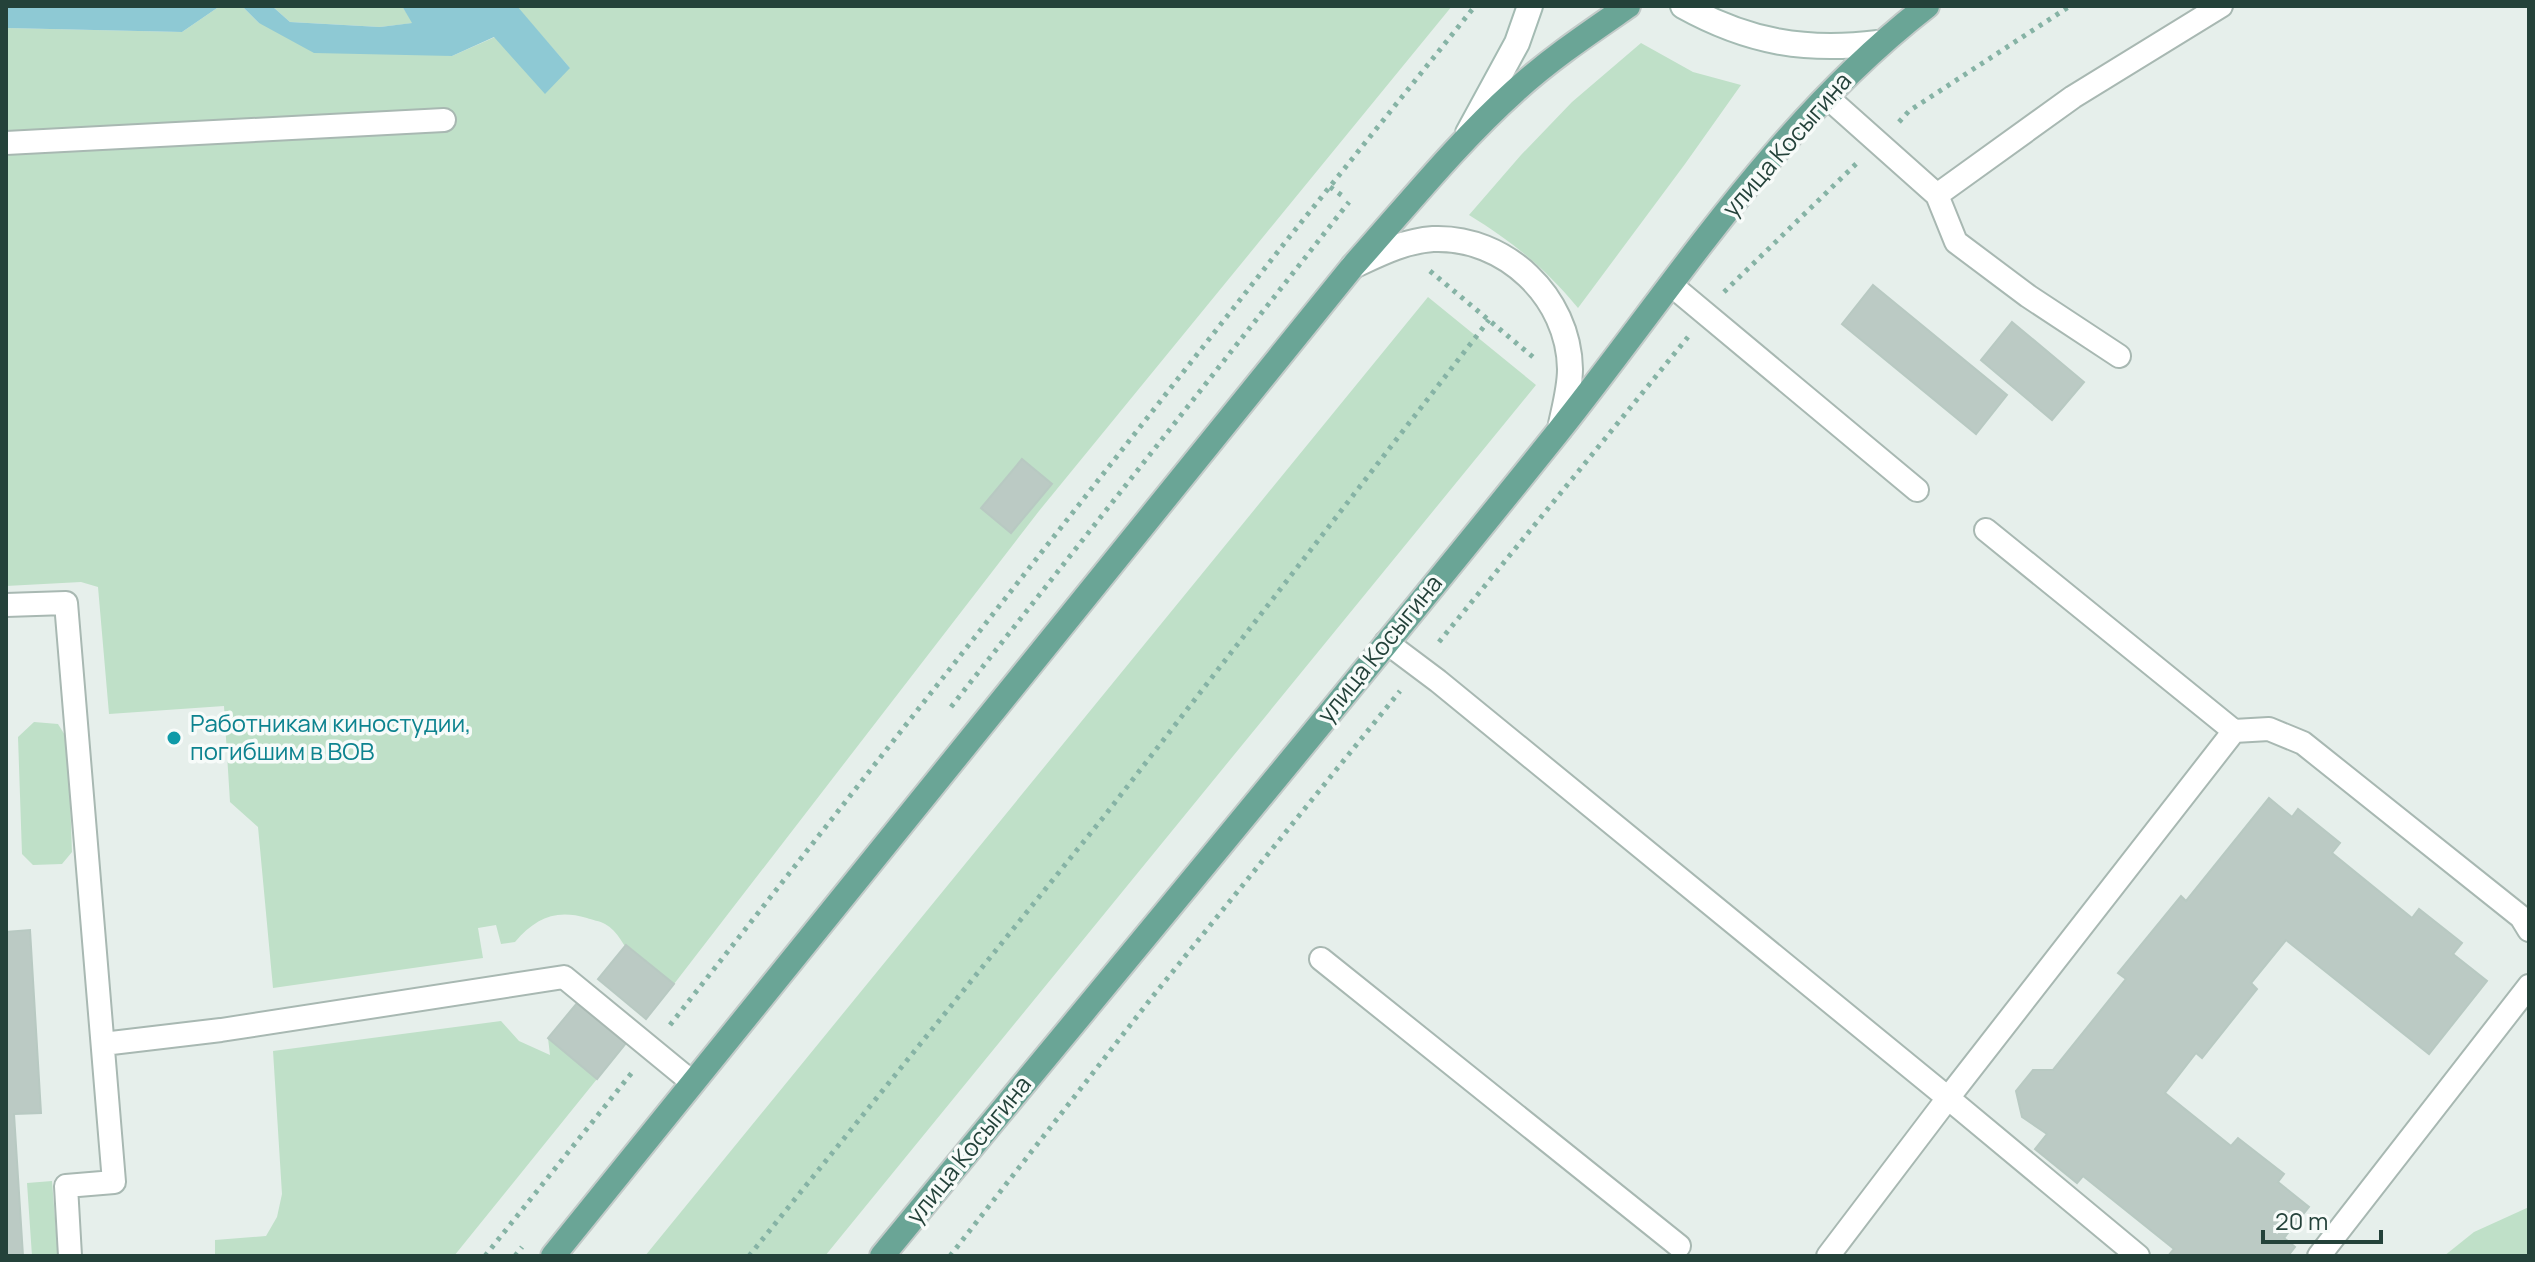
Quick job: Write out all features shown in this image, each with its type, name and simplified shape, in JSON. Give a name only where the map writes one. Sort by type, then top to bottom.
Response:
[{"type":"main road","points":[[1463,143],[1517,43],[1530,6]]},
{"type":"main road","points":[[553,1256],[1353,266],[1515,90],[1567,48],[1628,6]]},
{"type":"main road","name":"улица Косыгина","points":[[1683,6],[1722,26],[1759,39],[1799,46],[1839,48],[1878,43]]},
{"type":"main road","name":"улица Косыгина","points":[[882,1256],[1560,429],[1760,170],[1878,43],[1927,6]]},
{"type":"main road","points":[[1353,266],[1390,248],[1434,239],[1457,240],[1479,246],[1501,255],[1520,268],[1550,301],[1561,322],[1567,344],[1569,389],[1560,429]]},
{"type":"lane","points":[[1937,195],[2073,97],[2221,6]]},
{"type":"lane","points":[[1827,97],[1937,195],[1956,242],[2028,296],[2119,356]]},
{"type":"lane","points":[[6,143],[444,120]]},
{"type":"lane","points":[[1670,284],[1917,490]]},
{"type":"lane","points":[[1986,530],[2234,731],[2269,729],[2303,743],[2521,917],[2529,930]]},
{"type":"lane","points":[[6,605],[66,603],[114,1182],[66,1186],[70,1256]]},
{"type":"lane","points":[[1386,642],[2138,1256]]},
{"type":"lane","points":[[1828,1256],[2234,731]]},
{"type":"lane","points":[[1321,959],[1681,1253]]},
{"type":"lane","points":[[103,1044],[221,1030],[564,977],[693,1083]]},
{"type":"lane","points":[[2319,1256],[2529,986]]},
{"type":"path","points":[[485,1256],[1475,6]]},
{"type":"path","points":[[950,1256],[1153,996],[1727,288],[1909,111],[2070,6]]},
{"type":"path","points":[[1330,187],[1344,197]]},
{"type":"path","points":[[1423,265],[1533,357]]},
{"type":"path","points":[[749,1256],[1106,814],[1489,320]]},
{"type":"path","points":[[1609,421],[1615,426]]},
{"type":"green space","points":[[220,6],[242,6],[259,23],[452,56],[495,37],[570,68],[516,6],[1452,6],[1039,511],[674,984],[628,946],[632,959],[617,935],[605,924],[576,915],[556,915],[539,921],[515,942],[501,944],[496,925],[478,928],[483,958],[273,988],[258,827],[230,802],[224,706],[109,714],[98,587],[81,582],[6,586],[6,28],[182,32]]},
{"type":"green space","points":[[272,6],[402,6],[413,23],[380,27],[290,22]]},
{"type":"green space","points":[[1641,43],[1693,72],[1741,85],[1578,308],[1528,257],[1469,215],[1572,102]]},
{"type":"green space","points":[[1428,297],[1536,385],[825,1256],[645,1256]]},
{"type":"green space","points":[[34,722],[58,724],[68,740],[72,852],[62,864],[33,865],[22,854],[18,737]]},
{"type":"green space","points":[[501,1021],[519,1041],[550,1055],[548,1038],[597,1079],[454,1256],[215,1256],[215,1240],[266,1236],[277,1217],[282,1194],[273,1051]]},
{"type":"green space","points":[[52,1181],[58,1256],[32,1256],[27,1183]]},
{"type":"green space","points":[[2529,1207],[2529,1256],[2444,1256],[2474,1232]]},
{"type":"water","points":[[6,6],[220,6],[182,32],[6,28]]},
{"type":"water","points":[[242,6],[272,6],[290,22],[380,27],[412,23],[402,6],[517,6],[570,68],[545,94],[494,37],[452,56],[314,53],[259,23]]},
{"type":"building","points":[[1873,285],[2007,395],[1976,434],[1842,324]]},
{"type":"building","points":[[2012,322],[2084,382],[2052,420],[1981,360]]},
{"type":"building","points":[[1022,459],[1052,484],[1011,533],[981,508]]},
{"type":"building","points":[[2269,798],[2292,817],[2298,809],[2340,843],[2332,853],[2412,918],[2419,909],[2462,943],[2453,954],[2487,981],[2429,1054],[2286,940],[2251,983],[2257,989],[2202,1058],[2196,1053],[2165,1093],[2231,1146],[2238,1138],[2284,1174],[2278,1182],[2309,1207],[2284,1238],[2295,1247],[2288,1256],[2168,1256],[2174,1249],[2083,1176],[2077,1183],[2035,1149],[2047,1134],[2022,1117],[2016,1091],[2033,1070],[2053,1070],[2126,979],[2118,973],[2181,896],[2186,901]]},
{"type":"building","points":[[30,930],[41,1113],[14,1114],[23,1256],[6,1256],[6,932]]},
{"type":"building","points":[[626,945],[674,984],[646,1019],[598,979]]},
{"type":"building","points":[[578,1002],[627,1042],[597,1079],[548,1038]]},
{"type":"place","name":"Работникам киностудии, погибшим в ВОВ","points":[[174,738]]}]
